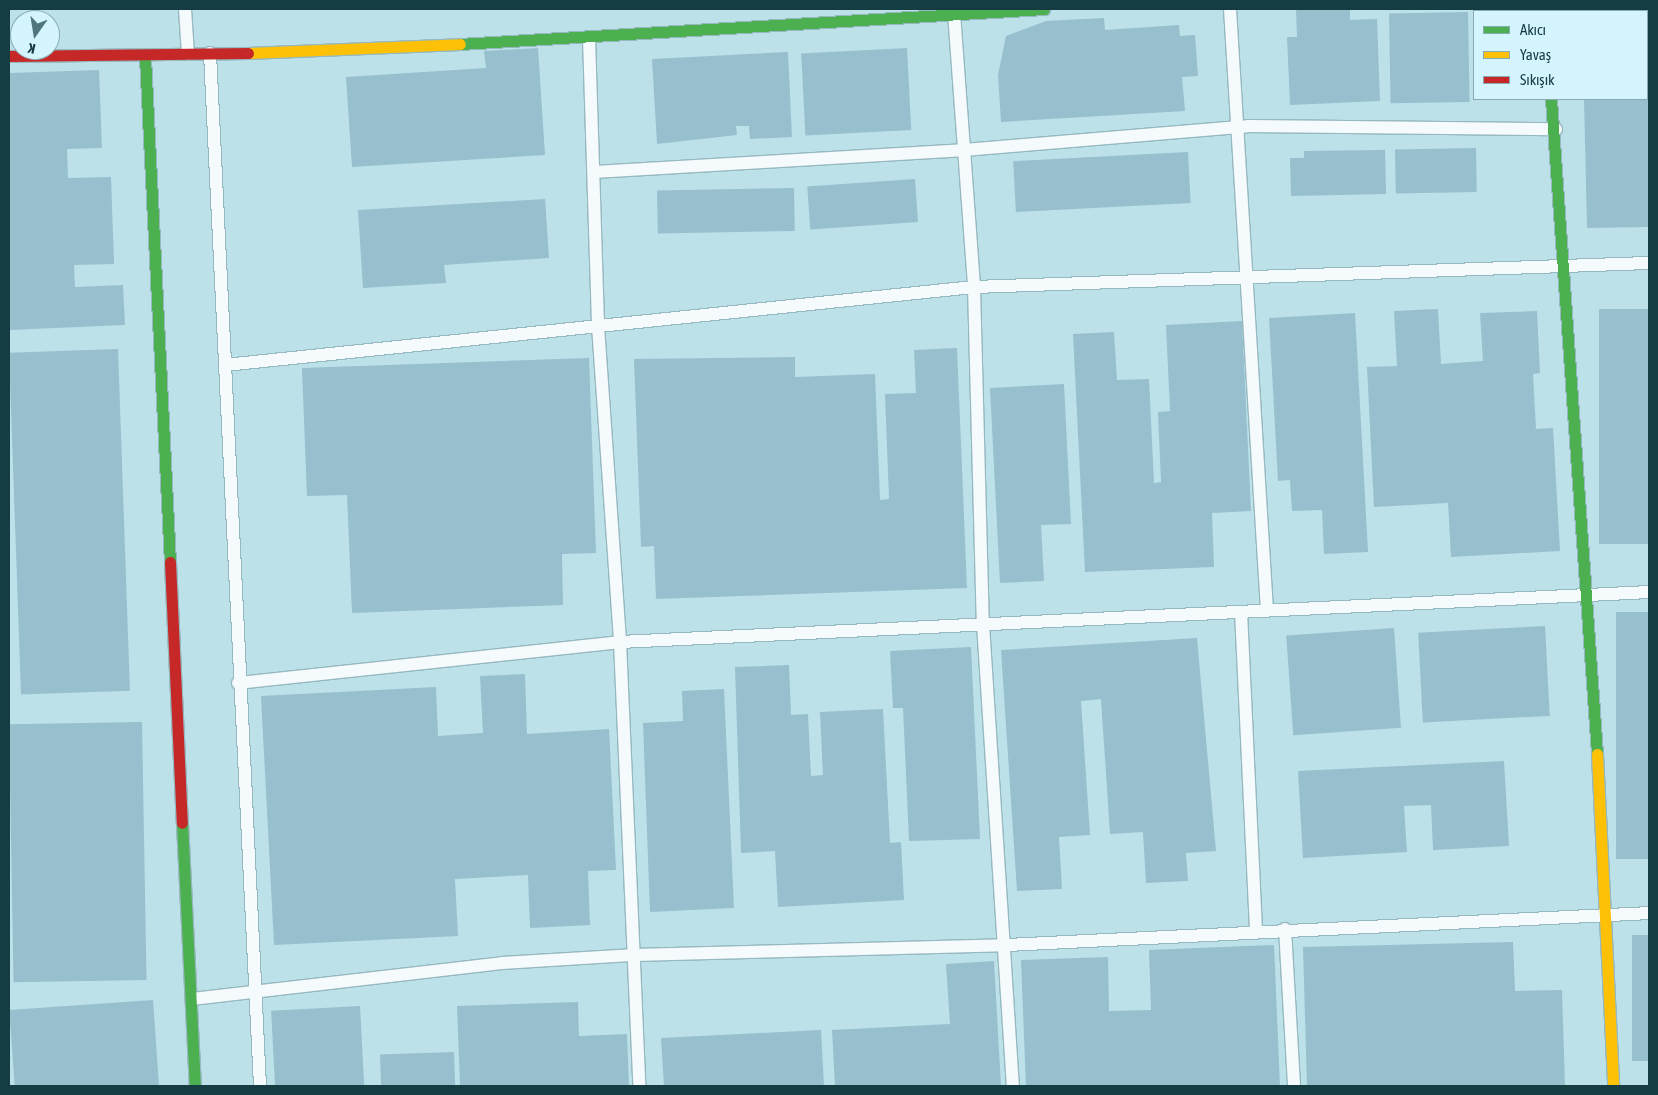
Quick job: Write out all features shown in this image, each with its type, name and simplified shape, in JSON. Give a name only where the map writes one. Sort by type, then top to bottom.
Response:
[{"type":"street","points":[[9,56],[144,57],[589,38],[954,13],[1044,9]]},
{"type":"street","points":[[144,57],[196,1086]]},
{"type":"street","points":[[1551,100],[1556,128],[1588,596],[1607,916],[1613,1086]]},
{"type":"lane","points":[[184,9],[188,54]]},
{"type":"lane","points":[[1230,9],[1267,611]]},
{"type":"lane","points":[[954,13],[974,287],[983,624],[1007,945],[1012,1086]]},
{"type":"lane","points":[[589,38],[596,172],[598,326],[620,642],[631,955],[639,1086]]},
{"type":"lane","points":[[210,53],[238,683],[260,1086]]},
{"type":"lane","points":[[596,172],[964,150],[1236,127],[1413,124],[1556,128]]},
{"type":"lane","points":[[225,365],[974,287],[1248,278],[1565,263],[1649,263]]},
{"type":"lane","points":[[238,683],[620,642],[1649,592]]},
{"type":"lane","points":[[1241,612],[1256,930]]},
{"type":"lane","points":[[192,999],[502,963],[631,955],[1007,945],[1256,930],[1607,916],[1649,912]]},
{"type":"lane","points":[[1285,929],[1294,1086]]},
{"type":"building","points":[[1296,9],[1350,9],[1350,20],[1377,19],[1380,101],[1290,105],[1287,37],[1297,37]]},
{"type":"building","points":[[1582,9],[1649,9],[1649,227],[1587,228],[1584,100],[1648,100],[1648,10]]},
{"type":"building","points":[[1468,12],[1470,102],[1391,103],[1389,13]]},
{"type":"building","points":[[1104,18],[1105,30],[1179,25],[1180,36],[1195,35],[1198,76],[1182,77],[1185,111],[1001,122],[998,75],[1006,36],[1046,21]]},
{"type":"building","points":[[538,48],[545,155],[352,167],[346,77],[486,68],[484,51]]},
{"type":"building","points":[[907,48],[911,130],[805,135],[801,54]]},
{"type":"building","points":[[788,52],[792,137],[750,139],[749,126],[736,126],[737,135],[657,144],[652,59]]},
{"type":"building","points":[[99,70],[102,148],[67,149],[68,178],[111,177],[114,264],[74,265],[75,287],[123,285],[125,325],[9,330],[9,73]]},
{"type":"building","points":[[1476,148],[1477,192],[1396,193],[1395,149]]},
{"type":"building","points":[[1385,150],[1386,194],[1291,196],[1290,158],[1304,158],[1304,151]]},
{"type":"building","points":[[1188,152],[1191,203],[1016,212],[1013,161]]},
{"type":"building","points":[[915,179],[918,222],[810,229],[807,187]]},
{"type":"building","points":[[794,188],[795,231],[658,233],[657,190]]},
{"type":"building","points":[[545,199],[549,258],[444,265],[446,283],[363,288],[358,210]]},
{"type":"building","points":[[1438,309],[1441,364],[1483,361],[1480,313],[1537,311],[1540,373],[1533,374],[1536,429],[1553,428],[1560,551],[1451,557],[1448,503],[1374,507],[1367,367],[1397,366],[1394,311]]},
{"type":"building","points":[[1599,309],[1649,309],[1649,544],[1599,544]]},
{"type":"building","points":[[1355,313],[1368,552],[1324,554],[1322,510],[1292,511],[1290,480],[1278,481],[1269,318]]},
{"type":"building","points":[[1242,321],[1251,511],[1212,513],[1214,567],[1085,572],[1073,334],[1114,332],[1117,380],[1149,379],[1154,483],[1161,482],[1158,412],[1170,411],[1166,325]]},
{"type":"building","points":[[957,348],[967,588],[656,599],[654,546],[641,547],[634,359],[795,357],[795,377],[875,374],[880,500],[889,499],[885,394],[916,393],[914,350]]},
{"type":"building","points":[[118,349],[130,691],[21,695],[9,353]]},
{"type":"building","points":[[589,358],[596,553],[562,554],[563,605],[352,613],[347,495],[307,496],[302,368]]},
{"type":"building","points":[[1064,384],[1071,524],[1041,525],[1044,581],[1000,583],[990,388]]},
{"type":"building","points":[[1616,612],[1649,612],[1649,859],[1616,859]]},
{"type":"building","points":[[1545,626],[1550,716],[1423,723],[1418,633]]},
{"type":"building","points":[[1394,628],[1401,728],[1293,735],[1286,636]]},
{"type":"building","points":[[1197,638],[1216,851],[1186,853],[1188,881],[1146,883],[1143,832],[1110,834],[1101,699],[1081,701],[1090,835],[1059,837],[1062,889],[1017,891],[1001,650]]},
{"type":"building","points":[[971,647],[980,839],[909,841],[903,708],[893,708],[890,651]]},
{"type":"building","points":[[789,665],[791,715],[808,714],[811,776],[823,775],[820,712],[883,709],[890,843],[901,842],[904,900],[778,907],[775,851],[741,853],[735,667]]},
{"type":"building","points":[[525,674],[527,734],[609,729],[616,870],[588,871],[590,925],[530,928],[528,875],[455,879],[458,936],[274,945],[261,696],[436,687],[438,736],[483,733],[480,676]]},
{"type":"building","points":[[724,689],[734,908],[650,912],[643,723],[683,721],[682,691]]},
{"type":"building","points":[[142,722],[147,980],[14,982],[9,724]]},
{"type":"building","points":[[1504,761],[1509,846],[1433,850],[1431,805],[1404,806],[1407,852],[1303,858],[1298,771]]},
{"type":"building","points":[[1632,935],[1649,935],[1649,1061],[1632,1061]]},
{"type":"building","points":[[1513,942],[1515,991],[1562,990],[1565,1086],[1307,1086],[1303,947]]},
{"type":"building","points":[[1274,945],[1280,1086],[1026,1086],[1021,960],[1108,957],[1109,1011],[1151,1010],[1149,950]]},
{"type":"building","points":[[994,961],[1001,1086],[835,1086],[832,1030],[950,1024],[946,964]]},
{"type":"building","points":[[153,1000],[159,1086],[15,1086],[9,1010]]},
{"type":"building","points":[[578,1002],[579,1036],[627,1034],[629,1086],[460,1086],[457,1006]]},
{"type":"building","points":[[360,1006],[364,1086],[275,1086],[271,1011]]},
{"type":"building","points":[[821,1030],[824,1086],[664,1086],[661,1038]]},
{"type":"building","points":[[454,1052],[455,1086],[381,1086],[380,1055]]},
{"type":"traffic: fast","points":[[460,44],[1044,9]]},
{"type":"traffic: fast","points":[[145,57],[170,562]]},
{"type":"traffic: fast","points":[[1551,100],[1597,754]]},
{"type":"traffic: fast","points":[[182,823],[195,1086]]},
{"type":"traffic: slow","points":[[248,53],[460,44]]},
{"type":"traffic: slow","points":[[1597,754],[1613,1086]]},
{"type":"traffic: jam","points":[[9,56],[248,53]]},
{"type":"traffic: jam","points":[[170,562],[182,823]]}]
